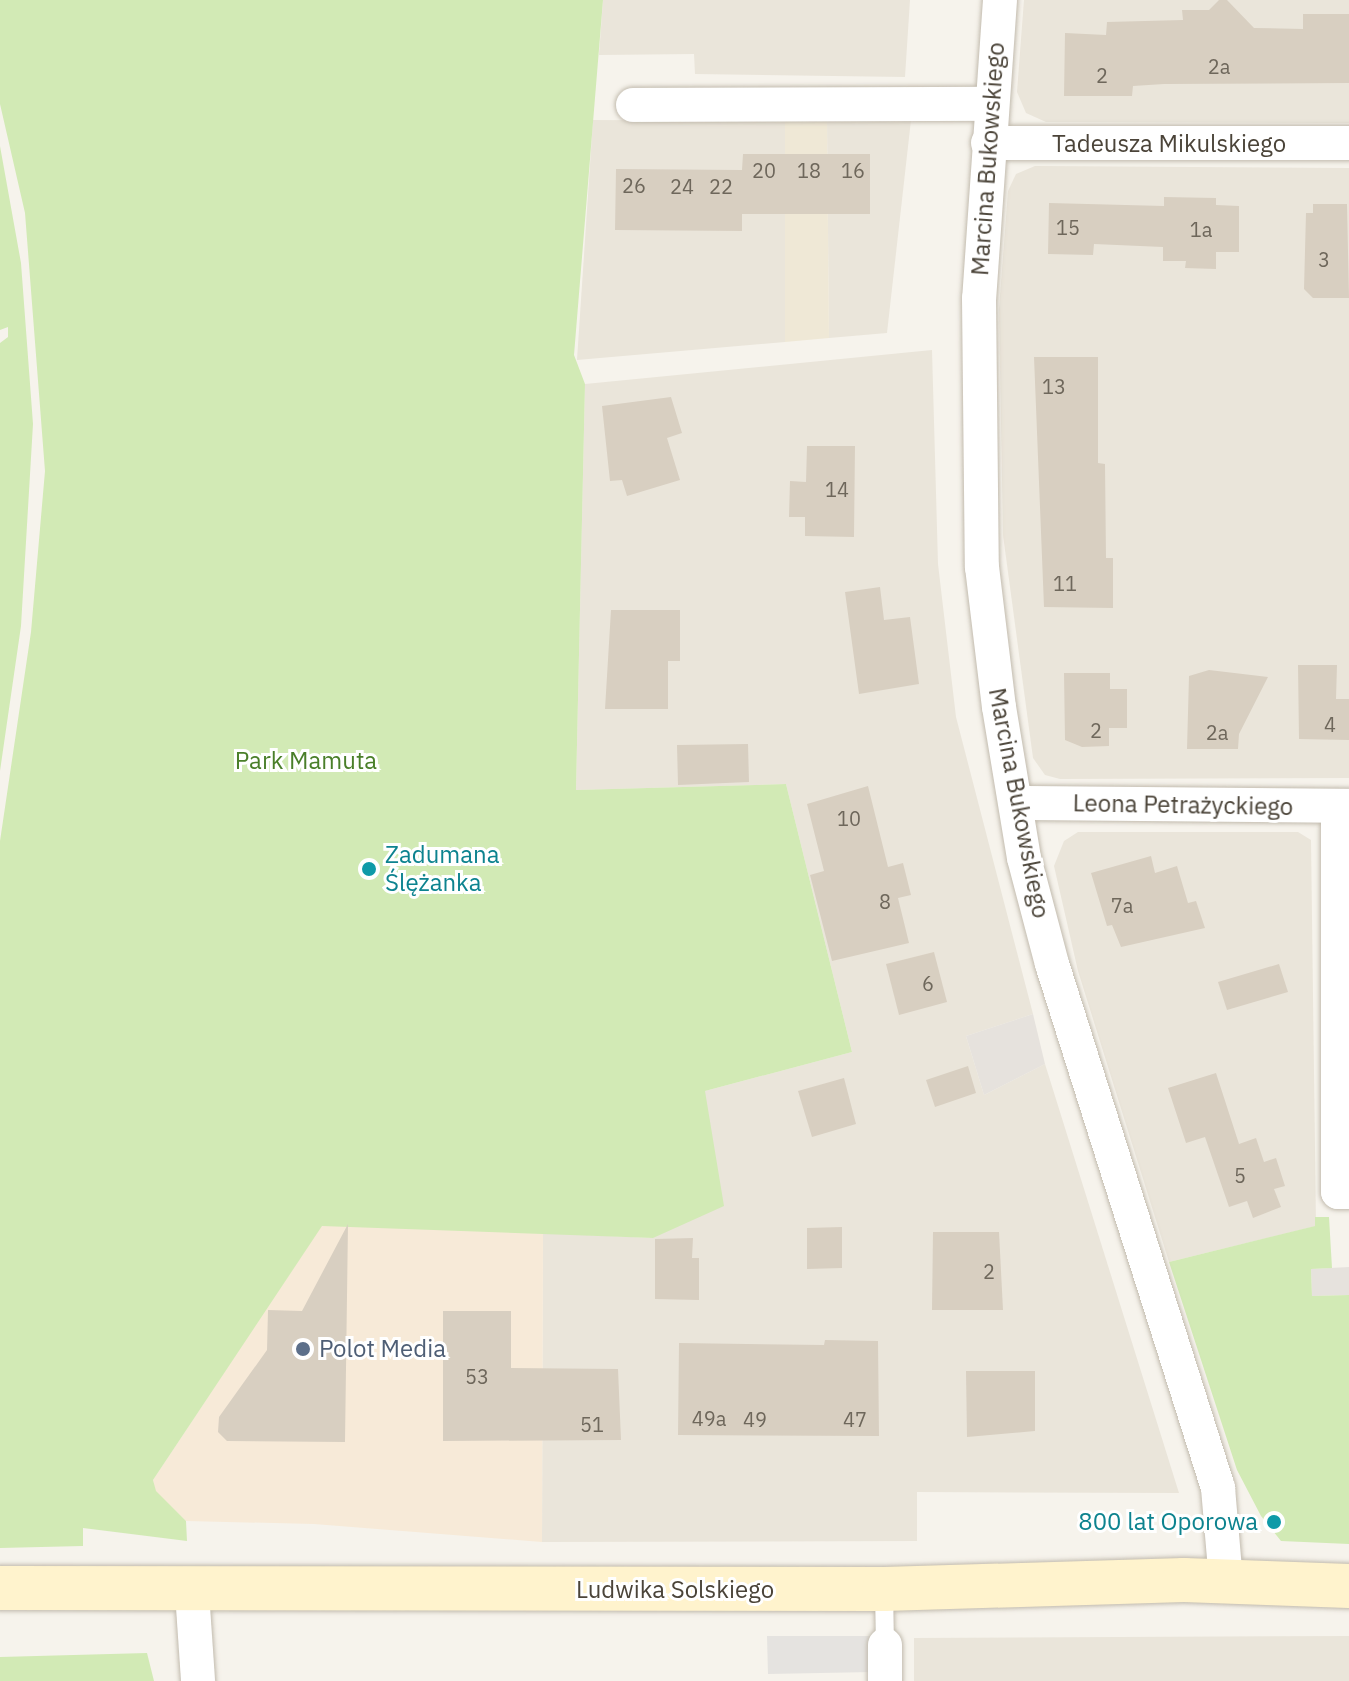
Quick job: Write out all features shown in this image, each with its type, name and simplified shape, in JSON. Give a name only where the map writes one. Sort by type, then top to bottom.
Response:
[{"type":"main road","name":"Ludwika Solskiego","points":[[0,1588],[192,1592],[884,1589],[1226,1581],[1349,1586]]},
{"type":"street","name":"Marcina Bukowskiego","points":[[1000,0],[979,298],[982,567],[1024,858],[1079,1058],[1218,1488],[1226,1581]]},
{"type":"street","points":[[633,105],[992,104]]},
{"type":"street","name":"Tadeusza Mikulskiego","points":[[988,143],[1349,143]]},
{"type":"street","name":"Leona Petrażyckiego","points":[[1017,803],[1344,807]]},
{"type":"street","points":[[1344,807],[1338,1192],[1349,1192]]},
{"type":"street","points":[[192,1592],[198,1681]]},
{"type":"street","points":[[885,1645],[885,1681]]},
{"type":"lane","points":[[884,1589],[885,1645]]},
{"type":"shaded area","points":[[603,0],[910,0],[905,77],[695,74],[694,54],[599,55]]},
{"type":"shaded area","points":[[1024,0],[1349,0],[1349,123],[1046,122],[1026,113],[1017,92]]},
{"type":"shaded area","points":[[593,120],[785,121],[785,342],[577,360]]},
{"type":"shaded area","points":[[911,120],[887,333],[829,338],[827,121]]},
{"type":"shaded area","points":[[785,121],[827,121],[829,338],[785,342]]},
{"type":"shaded area","points":[[1035,166],[1349,168],[1349,778],[1060,779],[1045,775],[1033,758],[1003,535],[999,309],[1008,191],[1016,174]]},
{"type":"shaded area","points":[[932,350],[938,564],[956,717],[1033,1014],[966,1036],[984,1095],[1045,1064],[1179,1493],[917,1492],[917,1541],[542,1542],[543,1233],[653,1238],[705,1091],[852,1052],[786,784],[576,790],[585,384]]},
{"type":"shaded area","points":[[1078,832],[1298,832],[1311,840],[1316,1226],[1169,1262],[1078,971],[1054,866],[1064,841]]},
{"type":"shaded area","points":[[1033,1014],[1045,1064],[984,1095],[966,1036]]},
{"type":"shaded area","points":[[322,1225],[543,1233],[542,1542],[314,1524],[186,1521],[155,1491],[153,1480]]},
{"type":"shaded area","points":[[1349,1267],[1349,1295],[1312,1296],[1311,1269]]},
{"type":"shaded area","points":[[767,1636],[873,1636],[873,1672],[768,1674]]},
{"type":"shaded area","points":[[1349,1636],[1349,1681],[914,1681],[914,1638]]},
{"type":"green space","name":"Park Mamuta","points":[[0,0],[603,0],[574,355],[585,384],[576,790],[786,784],[852,1052],[705,1091],[724,1206],[653,1238],[322,1226],[153,1480],[156,1491],[186,1521],[187,1541],[83,1528],[83,1546],[0,1548],[0,841],[31,632],[45,471],[25,213],[0,104]]},
{"type":"green space","points":[[0,146],[21,263],[33,424],[21,626],[0,771],[0,343],[8,337],[8,327],[0,330]]},
{"type":"green space","points":[[1315,1217],[1329,1217],[1332,1268],[1311,1269],[1312,1296],[1349,1295],[1349,1544],[1281,1541],[1261,1516],[1237,1470],[1169,1262],[1315,1226]]},
{"type":"green space","points":[[147,1653],[154,1681],[0,1681],[0,1657]]},
{"type":"building","points":[[1219,0],[1227,0],[1254,28],[1303,29],[1303,14],[1349,14],[1349,83],[1164,84],[1133,86],[1132,96],[1064,96],[1065,33],[1106,35],[1107,22],[1183,20],[1182,10],[1209,10]]},
{"type":"building","points":[[743,154],[870,154],[870,214],[742,214],[742,231],[615,230],[616,169],[742,170]]},
{"type":"building","points":[[1164,197],[1216,198],[1216,205],[1239,206],[1239,252],[1216,252],[1216,269],[1185,268],[1186,261],[1163,261],[1163,247],[1094,244],[1093,255],[1048,254],[1049,203],[1164,206]]},
{"type":"building","points":[[1313,204],[1347,204],[1349,298],[1313,298],[1304,289],[1306,213],[1313,213]]},
{"type":"building","points":[[1034,357],[1098,357],[1098,463],[1105,464],[1106,558],[1113,558],[1113,608],[1044,607]]},
{"type":"building","points":[[671,397],[682,433],[667,438],[680,480],[627,496],[622,480],[610,481],[602,406]]},
{"type":"building","points":[[807,446],[855,446],[854,537],[805,536],[805,517],[789,517],[790,481],[806,482]]},
{"type":"building","points":[[880,587],[884,620],[910,617],[919,684],[859,694],[845,592]]},
{"type":"building","points":[[611,610],[680,610],[680,661],[668,661],[668,709],[605,709]]},
{"type":"building","points":[[1298,665],[1337,665],[1336,699],[1349,699],[1349,740],[1299,739]]},
{"type":"building","points":[[1209,670],[1268,677],[1239,734],[1238,749],[1187,749],[1189,676]]},
{"type":"building","points":[[1064,673],[1110,673],[1110,689],[1127,689],[1127,728],[1109,728],[1109,746],[1082,747],[1065,740]]},
{"type":"building","points":[[748,744],[749,782],[678,785],[677,745]]},
{"type":"building","points":[[868,786],[888,867],[903,863],[911,895],[898,898],[909,943],[832,961],[810,875],[824,871],[807,804]]},
{"type":"building","points":[[1151,856],[1155,873],[1177,866],[1188,903],[1196,901],[1205,928],[1121,947],[1112,925],[1107,926],[1091,873]]},
{"type":"building","points":[[934,952],[947,1002],[899,1015],[886,964]]},
{"type":"building","points":[[1279,964],[1288,992],[1227,1010],[1218,982]]},
{"type":"building","points":[[968,1066],[976,1093],[935,1107],[926,1080]]},
{"type":"building","points":[[1216,1073],[1239,1144],[1256,1138],[1264,1162],[1276,1158],[1285,1186],[1274,1189],[1281,1207],[1253,1218],[1247,1201],[1229,1207],[1205,1137],[1186,1143],[1168,1088]]},
{"type":"building","points":[[844,1078],[856,1124],[812,1137],[798,1091]]},
{"type":"building","points":[[348,1224],[345,1442],[227,1441],[218,1432],[219,1417],[267,1350],[268,1310],[302,1311]]},
{"type":"building","points":[[842,1227],[842,1268],[807,1269],[807,1228]]},
{"type":"building","points":[[933,1232],[999,1232],[1003,1310],[932,1310]]},
{"type":"building","points":[[693,1238],[692,1258],[699,1258],[699,1300],[655,1299],[655,1239]]},
{"type":"building","points":[[443,1311],[511,1311],[511,1368],[618,1369],[621,1440],[443,1441]]},
{"type":"building","points":[[825,1340],[878,1341],[879,1436],[678,1435],[679,1343],[824,1345]]},
{"type":"building","points":[[966,1371],[1035,1371],[1035,1431],[967,1437]]},
{"type":"place","name":"Zadumana Ślężanka","points":[[369,869]]},
{"type":"place","name":"Polot Media","points":[[303,1349]]},
{"type":"place","name":"800 lat Oporowa","points":[[1274,1522]]}]
